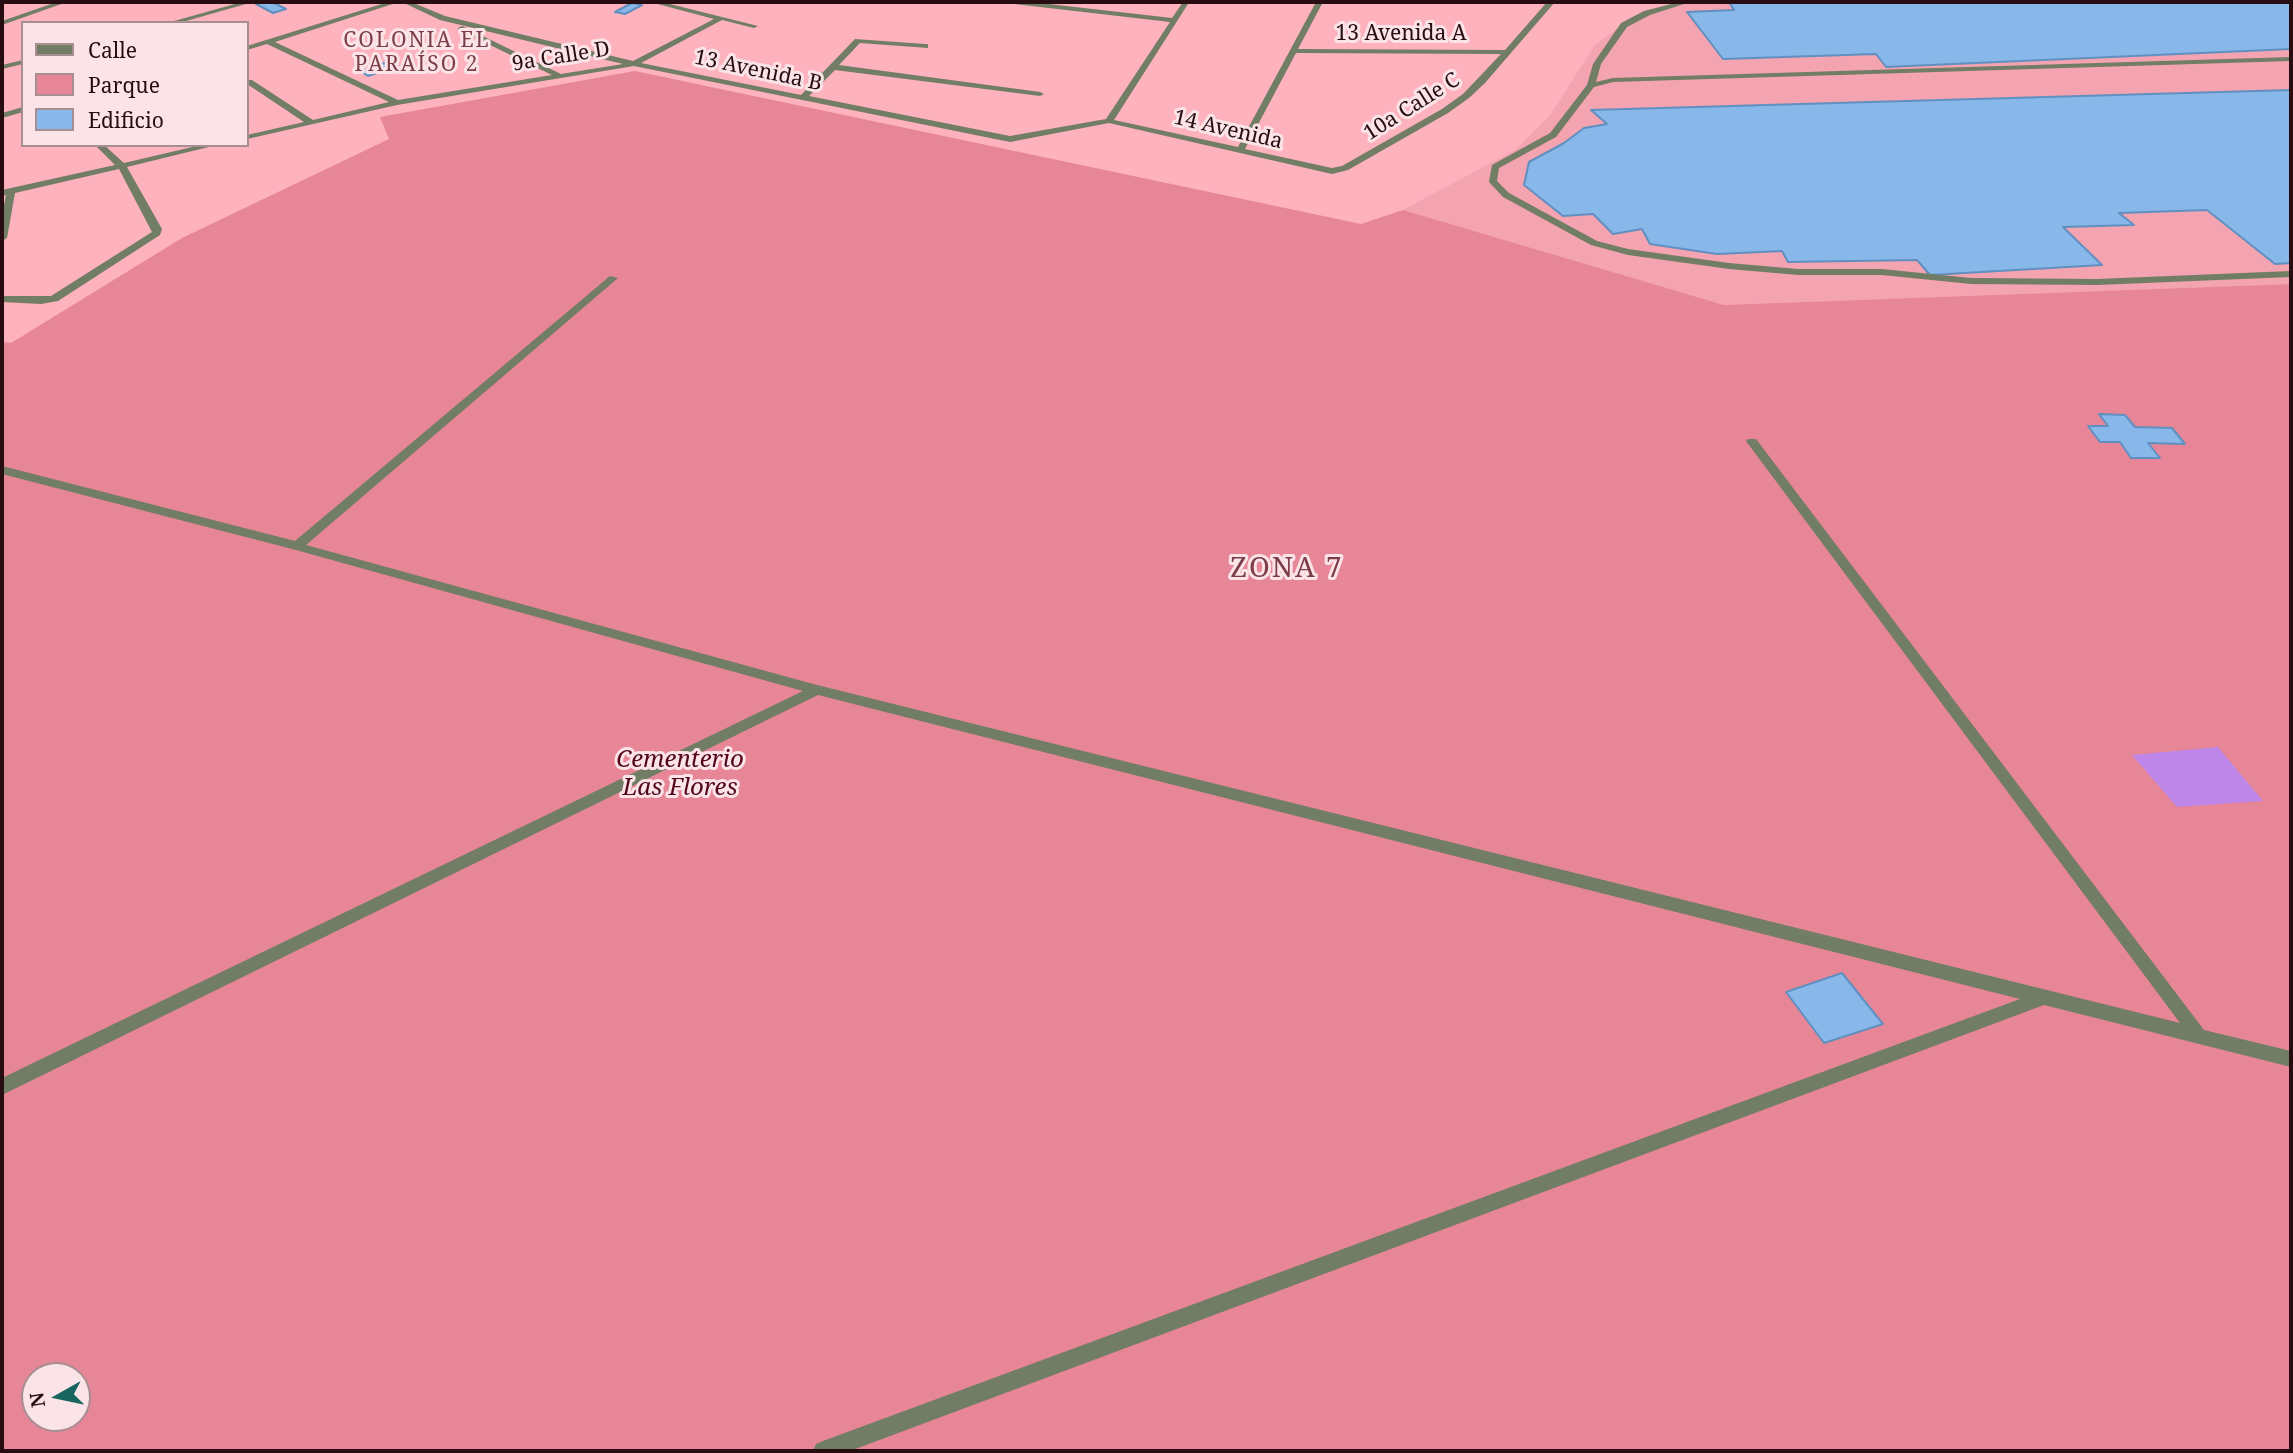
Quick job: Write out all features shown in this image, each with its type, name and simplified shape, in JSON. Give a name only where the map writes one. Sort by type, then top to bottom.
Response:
[{"type":"street","points":[[2,23],[63,2]]},
{"type":"street","points":[[178,21],[249,2]]},
{"type":"street","points":[[248,48],[394,2]]},
{"type":"street","name":"13 Avenida B","points":[[405,2],[443,19],[634,64],[1013,139],[1109,121]]},
{"type":"street","points":[[654,2],[754,26]]},
{"type":"street","points":[[1014,2],[1175,20]]},
{"type":"street","points":[[1109,121],[1186,2],[1256,2]]},
{"type":"street","points":[[1240,150],[1318,2]]},
{"type":"street","name":"10a Calle C","points":[[1340,170],[1445,111],[1482,81],[1550,2]]},
{"type":"street","points":[[1686,2],[1647,13],[1624,25],[1597,64],[1591,85],[1553,135],[1495,167],[1493,181],[1506,195],[1594,243],[1628,252],[1770,269],[1882,272],[1971,281],[2097,282],[2291,274]]},
{"type":"street","points":[[634,64],[721,18]]},
{"type":"street","points":[[14,19],[21,24]]},
{"type":"street","points":[[443,19],[558,75]]},
{"type":"street","points":[[269,41],[397,103]]},
{"type":"street","points":[[803,98],[858,41],[925,46]]},
{"type":"street","name":"13 Avenida A","points":[[1294,51],[1507,52]]},
{"type":"street","points":[[1591,85],[1613,80],[2291,59]]},
{"type":"street","points":[[2,67],[21,62]]},
{"type":"street","name":"9a Calle D","points":[[248,137],[397,103],[634,64]]},
{"type":"street","points":[[833,67],[1040,94]]},
{"type":"street","points":[[249,82],[312,123]]},
{"type":"street","points":[[2,116],[21,111]]},
{"type":"street","name":"14 Avenida","points":[[1109,121],[1327,171],[1340,170]]},
{"type":"street","points":[[2,299],[41,302],[54,299],[153,237],[158,229],[122,166],[101,147]]},
{"type":"street","points":[[2,238],[7,192],[204,147]]},
{"type":"street","points":[[296,546],[613,278]]},
{"type":"street","points":[[1752,441],[2199,1035]]},
{"type":"street","points":[[2,470],[296,546],[817,690],[2291,1059]]},
{"type":"street","points":[[2,1087],[817,690]]},
{"type":"street","points":[[822,1451],[2044,997]]},
{"type":"shaded area","points":[[1689,2],[2291,2],[2291,284],[1724,305],[1403,210],[1515,150],[1550,115],[1595,45],[1625,23]]},
{"type":"shaded area","points":[[2218,747],[2263,801],[2177,807],[2132,755]]},
{"type":"green space","name":"Cementerio Las Flores","points":[[635,71],[1361,224],[1403,210],[1724,305],[2291,284],[2291,1451],[2,1451],[2,342],[11,343],[182,238],[389,139],[380,117]]},
{"type":"building","points":[[272,2],[286,9],[273,13],[256,4]]},
{"type":"building","points":[[1729,2],[2291,2],[2291,49],[1886,67],[1876,54],[1723,59],[1687,12],[1734,10]]},
{"type":"building","points":[[632,3],[642,5],[625,14],[615,12]]},
{"type":"building","points":[[390,61],[398,66],[368,76],[360,71]]},
{"type":"building","points":[[2291,90],[2291,263],[2275,264],[2207,210],[2119,213],[2134,225],[2063,227],[2102,265],[1930,275],[1917,260],[1788,262],[1782,251],[1717,254],[1650,244],[1642,229],[1613,234],[1593,214],[1563,216],[1524,185],[1529,162],[1564,143],[1584,128],[1607,124],[1591,110]]},
{"type":"building","points":[[2099,414],[2125,415],[2135,427],[2172,428],[2185,444],[2148,443],[2160,458],[2131,458],[2120,442],[2100,442],[2088,426],[2108,426]]},
{"type":"building","points":[[1842,973],[1883,1024],[1824,1043],[1786,992]]},
{"type":"district","name":"COLONIA EL PARAÍSO 2","points":[[417,53]]},
{"type":"district","name":"ZONA 7","points":[[1287,569]]}]
